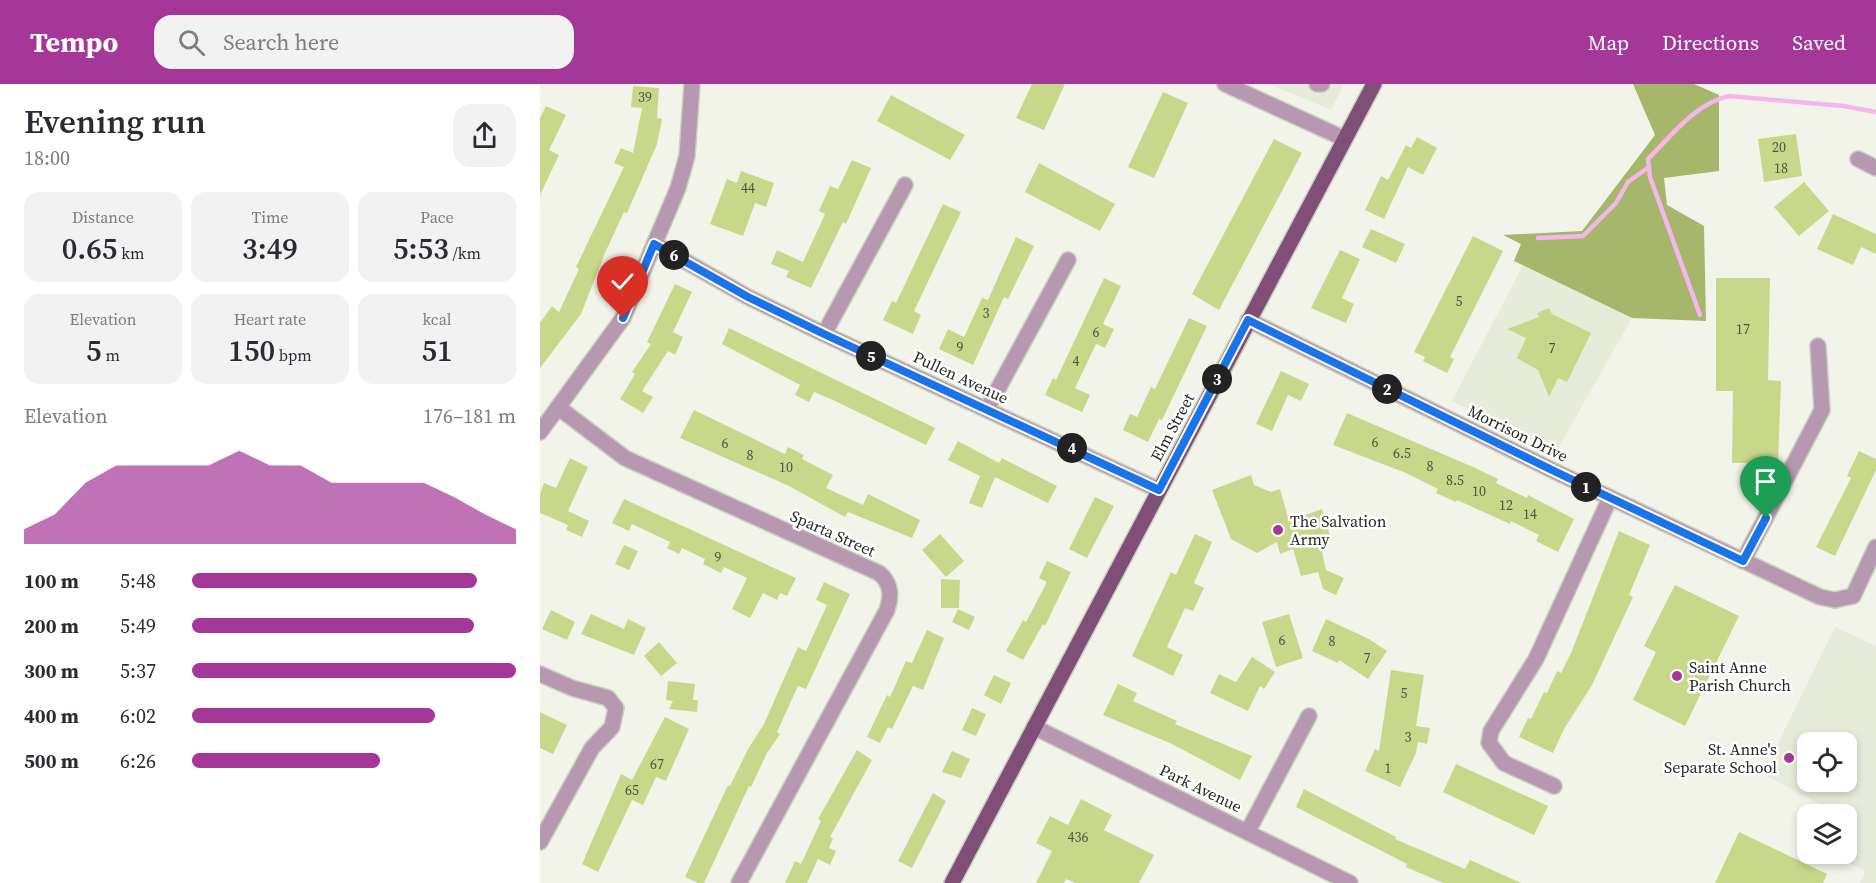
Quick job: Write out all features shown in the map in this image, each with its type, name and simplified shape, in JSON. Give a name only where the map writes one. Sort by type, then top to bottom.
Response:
[{"type":"main road","name":"Elm Street","points":[[952,883],[1374,84]]},
{"type":"street","points":[[540,432],[560,408],[623,318],[678,188],[687,156],[692,84]]},
{"type":"street","points":[[1225,84],[1345,139]]},
{"type":"street","points":[[1858,159],[1876,168]]},
{"type":"street","points":[[824,334],[905,185]]},
{"type":"street","name":"Pullen Avenue","points":[[654,244],[748,297],[1159,490]]},
{"type":"street","points":[[987,409],[1068,260]]},
{"type":"street","name":"Morrison Drive","points":[[1248,320],[1610,498],[1820,597],[1840,600],[1855,594],[1876,547]]},
{"type":"street","points":[[1743,561],[1822,410],[1818,346]]},
{"type":"street","name":"Sparta Street","points":[[560,408],[625,458],[879,573],[891,591],[887,610],[740,883]]},
{"type":"street","points":[[1554,786],[1504,763],[1489,743],[1491,731],[1536,659],[1610,498]]},
{"type":"street","points":[[540,674],[572,688],[608,698],[616,708],[612,727],[592,748],[540,842]]},
{"type":"street","points":[[1248,831],[1309,716]]},
{"type":"street","name":"Park Avenue","points":[[1034,728],[1350,883]]},
{"type":"shaded area","points":[[1269,84],[1344,84],[1331,110]]},
{"type":"shaded area","points":[[1523,265],[1632,318],[1556,452],[1452,401]]},
{"type":"shaded area","name":"St. Anne's Separate School","points":[[1835,627],[1876,646],[1876,883],[1860,883],[1866,871],[1851,864],[1857,864],[1857,804],[1820,804],[1797,792],[1857,792],[1857,732],[1797,732],[1797,792],[1763,774]]},
{"type":"green space","points":[[1633,84],[1694,84],[1719,95],[1719,171],[1664,178],[1667,205],[1704,226],[1706,321],[1632,318],[1514,261],[1521,244],[1503,235],[1582,231],[1655,135]]},
{"type":"building","points":[[1032,84],[1065,84],[1044,130],[1016,118]]},
{"type":"building","points":[[633,86],[659,88],[657,118],[662,119],[657,144],[627,213],[624,212],[605,253],[581,314],[540,368],[540,323],[552,306],[559,312],[579,269],[576,267],[624,167],[614,163],[621,148],[633,153],[642,108],[631,107]]},
{"type":"building","points":[[1163,92],[1188,103],[1154,178],[1128,167]]},
{"type":"building","points":[[891,95],[965,135],[950,160],[877,121]]},
{"type":"building","points":[[546,106],[566,115],[549,150],[559,155],[540,195],[540,118]]},
{"type":"building","points":[[1796,134],[1802,176],[1764,182],[1758,139]]},
{"type":"building","points":[[1417,137],[1437,148],[1423,175],[1408,167],[1384,219],[1365,210],[1381,176],[1388,180],[1406,145],[1411,148]]},
{"type":"building","points":[[1274,139],[1302,153],[1219,310],[1192,294]]},
{"type":"building","points":[[852,160],[871,168],[846,224],[843,222],[811,288],[786,277],[789,271],[771,264],[777,250],[803,262],[825,214],[819,211],[830,186],[838,189]]},
{"type":"building","points":[[1039,163],[1115,204],[1100,231],[1025,192]]},
{"type":"building","points":[[741,171],[774,183],[766,207],[755,203],[743,236],[710,224],[727,179],[737,183]]},
{"type":"building","points":[[1804,182],[1829,211],[1799,236],[1774,207]]},
{"type":"building","points":[[943,204],[961,212],[914,311],[921,315],[913,334],[883,320],[892,301],[896,303]]},
{"type":"building","points":[[1833,214],[1876,234],[1876,254],[1861,247],[1853,265],[1817,249]]},
{"type":"building","points":[[1371,229],[1405,244],[1396,263],[1362,247]]},
{"type":"building","points":[[1473,236],[1503,251],[1450,357],[1454,359],[1447,373],[1423,361],[1425,357],[1414,352]]},
{"type":"building","points":[[1016,237],[1034,246],[1008,299],[1004,297],[973,365],[939,349],[948,329],[964,337],[982,298],[988,300]]},
{"type":"building","points":[[1340,250],[1360,259],[1342,298],[1354,304],[1346,323],[1311,308]]},
{"type":"building","points":[[1104,278],[1121,286],[1103,324],[1114,329],[1105,348],[1096,344],[1075,388],[1090,395],[1082,412],[1045,395],[1053,378],[1056,380]]},
{"type":"building","points":[[1716,278],[1770,278],[1768,380],[1781,381],[1778,463],[1732,463],[1733,391],[1716,391]]},
{"type":"building","points":[[675,284],[692,292],[673,332],[683,337],[675,355],[668,351],[642,391],[653,397],[643,413],[620,399],[635,374],[632,372],[651,344],[647,342]]},
{"type":"building","points":[[1549,308],[1552,314],[1591,333],[1567,382],[1558,378],[1549,397],[1538,370],[1517,358],[1526,338],[1507,329],[1539,317],[1537,313]]},
{"type":"building","points":[[1189,318],[1207,326],[1162,420],[1159,419],[1148,442],[1123,430],[1130,414],[1137,417],[1151,387],[1155,389]]},
{"type":"building","points":[[729,328],[935,428],[926,445],[814,392],[809,402],[795,395],[800,385],[722,344]]},
{"type":"building","points":[[1281,371],[1309,384],[1301,401],[1288,395],[1272,431],[1256,424]]},
{"type":"building","points":[[694,410],[785,454],[788,447],[804,455],[802,459],[833,475],[826,488],[863,505],[868,494],[920,520],[912,538],[848,512],[845,517],[789,486],[680,438]]},
{"type":"building","points":[[1347,413],[1473,467],[1498,479],[1496,483],[1527,498],[1528,495],[1574,519],[1558,552],[1536,541],[1539,535],[1511,521],[1510,524],[1457,500],[1456,502],[1436,493],[1438,489],[1406,473],[1333,445]]},
{"type":"building","points":[[958,441],[999,463],[1002,458],[1057,486],[1048,503],[995,477],[982,508],[969,503],[980,476],[948,460]]},
{"type":"building","points":[[1859,451],[1876,459],[1876,470],[1835,556],[1816,547],[1851,478],[1847,476]]},
{"type":"building","points":[[570,458],[588,467],[568,511],[589,521],[582,537],[566,530],[568,525],[540,513],[540,493],[544,483],[556,488]]},
{"type":"building","name":"The Salvation Army","points":[[1251,475],[1254,485],[1271,492],[1280,489],[1289,521],[1322,509],[1331,539],[1320,542],[1326,570],[1344,578],[1336,595],[1323,589],[1318,572],[1301,576],[1293,549],[1280,554],[1277,542],[1257,553],[1231,539],[1212,490]]},
{"type":"building","points":[[1095,497],[1114,506],[1087,558],[1069,549]]},
{"type":"building","points":[[624,499],[796,578],[787,596],[780,593],[777,600],[763,593],[750,618],[732,609],[747,578],[724,567],[721,573],[703,564],[705,559],[682,548],[679,554],[667,548],[670,542],[632,524],[629,531],[612,523]]},
{"type":"building","points":[[1619,531],[1650,545],[1629,595],[1633,597],[1592,685],[1564,729],[1553,753],[1519,737],[1544,692],[1547,693],[1557,671],[1561,673],[1571,653]]},
{"type":"building","points":[[940,534],[964,561],[946,577],[922,550]]},
{"type":"building","points":[[1195,534],[1212,542],[1194,583],[1204,588],[1193,611],[1185,608],[1167,647],[1183,655],[1173,676],[1132,656],[1171,572],[1176,575]]},
{"type":"building","points":[[624,545],[638,551],[629,570],[615,564]]},
{"type":"building","points":[[1047,561],[1071,572],[1045,626],[1043,624],[1023,660],[1006,651],[1023,620],[1026,622],[1047,582],[1039,578]]},
{"type":"building","points":[[941,579],[960,580],[959,608],[941,608]]},
{"type":"building","points":[[824,582],[850,594],[806,689],[798,686],[777,732],[780,734],[767,753],[751,787],[749,786],[704,883],[698,883],[685,877],[728,785],[730,786],[748,749],[764,724],[798,647],[806,651],[827,605],[816,600]]},
{"type":"building","name":"Saint Anne Parish Church","points":[[1675,585],[1739,616],[1685,726],[1633,700],[1656,652],[1644,646]]},
{"type":"building","points":[[958,609],[975,617],[969,630],[952,622]]},
{"type":"building","points":[[551,610],[575,622],[567,640],[542,629]]},
{"type":"building","points":[[591,614],[624,629],[628,619],[646,628],[634,655],[581,634]]},
{"type":"building","points":[[1289,614],[1303,658],[1276,667],[1262,622]]},
{"type":"building","points":[[1326,619],[1369,639],[1387,651],[1368,679],[1339,660],[1338,663],[1312,651]]},
{"type":"building","points":[[927,630],[944,638],[923,690],[913,686],[892,729],[888,727],[880,743],[867,737],[887,695],[890,697],[906,661],[912,663]]},
{"type":"building","points":[[659,642],[677,663],[661,676],[644,656]]},
{"type":"building","points":[[1252,657],[1275,672],[1264,689],[1260,686],[1248,711],[1210,693],[1219,674],[1236,682]]},
{"type":"building","points":[[1391,670],[1424,675],[1416,726],[1430,728],[1427,744],[1418,742],[1416,753],[1400,787],[1365,771],[1375,749],[1379,751]]},
{"type":"building","points":[[994,675],[1011,683],[1001,704],[984,695]]},
{"type":"building","points":[[668,681],[695,684],[693,700],[698,700],[697,712],[669,709],[673,701],[666,700]]},
{"type":"building","points":[[1118,684],[1137,693],[1133,701],[1177,721],[1175,724],[1252,756],[1240,780],[1172,744],[1103,715]]},
{"type":"building","points":[[972,708],[986,714],[976,736],[962,730]]},
{"type":"building","points":[[540,712],[567,725],[553,754],[540,748]]},
{"type":"building","points":[[665,717],[689,729],[666,781],[656,777],[643,805],[632,800],[598,872],[582,864],[621,774],[632,780]]},
{"type":"building","points":[[857,750],[872,760],[830,837],[833,838],[829,848],[836,851],[830,865],[818,859],[807,883],[785,883],[795,861],[801,864],[821,821],[818,819]]},
{"type":"building","points":[[952,751],[970,759],[961,778],[942,772]]},
{"type":"building","points":[[1456,764],[1548,806],[1534,835],[1443,792]]},
{"type":"building","points":[[1304,789],[1396,837],[1395,839],[1465,869],[1470,860],[1521,883],[1443,883],[1406,867],[1407,864],[1296,807]]},
{"type":"building","points":[[933,793],[946,801],[912,868],[898,861]]},
{"type":"building","points":[[1081,799],[1112,815],[1104,830],[1154,855],[1139,883],[1075,883],[1066,879],[1064,883],[1036,883],[1052,851],[1036,843],[1050,816],[1068,825]]},
{"type":"building","points":[[1739,832],[1797,860],[1797,864],[1806,864],[1827,874],[1823,883],[1715,883]]},
{"type":"waterway","points":[[1700,315],[1650,177],[1648,159],[1695,113],[1729,96],[1844,106],[1876,112]]},
{"type":"waterway","points":[[1538,238],[1583,236],[1616,203],[1628,182],[1649,167]]},
{"type":"place","name":"The Salvation Army","points":[[1278,530]]},
{"type":"place","name":"Saint Anne Parish Church","points":[[1677,676]]},
{"type":"place","name":"St. Anne's Separate School","points":[[1789,758]]},
{"type":"route","points":[[623,318],[654,244],[748,297],[1159,490],[1248,320],[1554,471],[1743,561],[1766,518]]}]
